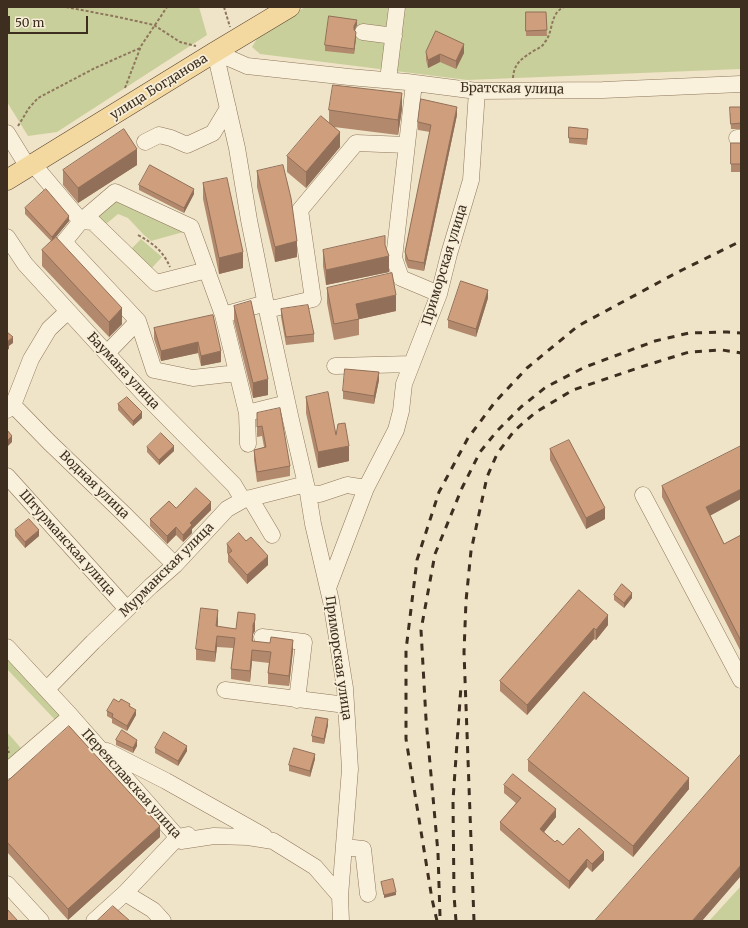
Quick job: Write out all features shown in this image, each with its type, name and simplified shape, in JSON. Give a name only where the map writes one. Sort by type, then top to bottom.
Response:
[{"type":"main road","name":"улица Богданова","points":[[7,180],[208,50],[233,41],[290,7]]},
{"type":"street","points":[[388,80],[397,7]]},
{"type":"street","points":[[363,32],[394,36]]},
{"type":"street","name":"Братская улица","points":[[208,50],[247,66],[388,80],[477,91],[603,90],[741,84]]},
{"type":"street","name":"Приморская улица","points":[[208,50],[228,108],[237,148],[266,306],[331,601],[345,688],[350,769],[340,896],[341,921]]},
{"type":"street","points":[[414,83],[394,258],[400,278],[439,294]]},
{"type":"street","name":"Приморская улица","points":[[328,588],[366,488],[396,430],[401,411],[404,384],[439,294],[448,254],[471,180],[477,91]]},
{"type":"street","points":[[145,142],[159,135],[171,138],[187,145],[213,133],[228,108]]},
{"type":"street","points":[[8,135],[31,165],[81,221],[92,222],[156,283],[207,270]]},
{"type":"street","points":[[223,315],[266,306],[313,299],[300,210],[356,143],[407,145]]},
{"type":"street","points":[[237,373],[193,378],[154,370],[138,321],[64,242],[81,221],[116,192],[191,227],[223,315],[247,413],[248,444]]},
{"type":"street","name":"Баумана улица","points":[[7,237],[25,264],[143,393],[247,499],[272,535]]},
{"type":"street","name":"Водная улица","points":[[68,311],[49,329],[32,359],[10,407],[49,442],[175,565]]},
{"type":"street","points":[[107,353],[138,321]]},
{"type":"street","points":[[334,366],[412,364]]},
{"type":"street","points":[[247,413],[287,404]]},
{"type":"street","name":"Штурманская улица","points":[[7,476],[127,609]]},
{"type":"street","points":[[307,489],[320,494],[347,485],[366,488]]},
{"type":"street","name":"Мурманская улица","points":[[47,689],[127,609],[175,565],[227,509],[247,499],[307,489]]},
{"type":"street","points":[[643,494],[741,680]]},
{"type":"street","points":[[262,637],[304,642],[297,700]]},
{"type":"street","name":"Переяславская улица","points":[[7,647],[47,689],[181,841],[214,836],[248,837],[273,841],[315,867],[340,896]]},
{"type":"street","points":[[225,690],[346,705]]},
{"type":"street","points":[[7,771],[71,716]]},
{"type":"street","points":[[98,747],[166,781],[273,841]]},
{"type":"street","points":[[94,921],[125,893],[178,837],[236,821]]},
{"type":"street","points":[[344,847],[363,850],[368,894]]},
{"type":"street","points":[[7,884],[41,921]]},
{"type":"street","points":[[125,893],[153,910],[163,921]]},
{"type":"path","points":[[66,7],[154,25],[180,42],[208,50]]},
{"type":"path","points":[[82,7],[103,7]]},
{"type":"path","points":[[125,88],[140,48],[167,7]]},
{"type":"path","points":[[224,7],[233,41]]},
{"type":"path","points":[[513,90],[514,70],[517,63],[547,40],[553,18],[557,10],[564,7]]},
{"type":"path","points":[[8,135],[38,98],[95,68],[140,48]]},
{"type":"path","points":[[138,235],[155,246],[165,256],[174,279]]},
{"type":"green space","points":[[7,7],[199,7],[207,35],[57,132],[28,136],[7,102]]},
{"type":"green space","points":[[305,7],[741,7],[741,69],[467,80],[260,54],[252,47],[258,37]]},
{"type":"green space","points":[[113,198],[187,231],[151,241],[128,218],[118,214],[105,225],[87,219]]},
{"type":"green space","points":[[141,239],[162,257],[149,271],[128,252]]},
{"type":"green space","points":[[7,656],[66,719],[59,724],[7,669]]},
{"type":"green space","points":[[7,732],[26,754],[12,766],[7,760]]},
{"type":"green space","points":[[741,886],[741,921],[709,921]]},
{"type":"building","points":[[526,12],[546,12],[547,30],[526,31]]},
{"type":"building","points":[[329,16],[357,20],[354,26],[354,30],[356,32],[354,49],[325,45]]},
{"type":"building","points":[[436,31],[464,44],[456,61],[440,54],[428,60],[426,52]]},
{"type":"building","points":[[333,85],[402,93],[398,120],[329,110]]},
{"type":"building","points":[[421,99],[457,107],[424,263],[408,260],[405,252],[431,125],[418,122]]},
{"type":"building","points":[[730,107],[741,107],[741,123],[731,124]]},
{"type":"building","points":[[321,116],[340,132],[306,172],[287,156]]},
{"type":"building","points":[[569,127],[588,129],[587,139],[569,138]]},
{"type":"building","points":[[124,129],[137,149],[78,188],[63,170]]},
{"type":"building","points":[[731,143],[741,143],[741,164],[731,164]]},
{"type":"building","points":[[150,165],[194,189],[184,208],[139,185]]},
{"type":"building","points":[[283,165],[291,198],[297,241],[275,247],[257,171]]},
{"type":"building","points":[[227,178],[243,252],[219,258],[203,183]]},
{"type":"building","points":[[46,189],[69,216],[52,237],[25,208]]},
{"type":"building","points":[[385,236],[385,245],[389,256],[326,270],[323,250]]},
{"type":"building","points":[[56,237],[122,308],[109,322],[42,250]]},
{"type":"building","points":[[392,273],[396,295],[356,304],[359,319],[334,324],[327,288]]},
{"type":"building","points":[[461,281],[488,290],[476,329],[448,320]]},
{"type":"building","points":[[251,301],[268,379],[253,383],[234,306]]},
{"type":"building","points":[[308,305],[314,334],[286,337],[281,309]]},
{"type":"building","points":[[213,315],[221,351],[201,356],[198,342],[161,351],[154,328]]},
{"type":"building","points":[[7,332],[13,337],[7,342]]},
{"type":"building","points":[[345,369],[379,372],[374,396],[343,391]]},
{"type":"building","points":[[328,392],[336,435],[338,424],[345,423],[349,446],[318,452],[306,397]]},
{"type":"building","points":[[127,397],[142,412],[133,421],[118,404]]},
{"type":"building","points":[[280,408],[290,466],[257,472],[254,450],[266,447],[262,426],[257,427],[257,413]]},
{"type":"building","points":[[7,430],[12,436],[7,441]]},
{"type":"building","points":[[161,433],[174,446],[159,460],[147,447]]},
{"type":"building","points":[[569,440],[605,508],[586,518],[550,449]]},
{"type":"building","points":[[741,446],[741,489],[706,507],[724,544],[741,535],[741,641],[662,486]]},
{"type":"building","points":[[196,488],[211,502],[190,523],[192,525],[183,535],[176,527],[167,536],[150,519],[169,501],[176,508]]},
{"type":"building","points":[[29,519],[39,530],[25,542],[15,530]]},
{"type":"building","points":[[239,533],[246,541],[251,537],[268,556],[247,575],[228,554],[232,551],[227,544]]},
{"type":"building","points":[[622,584],[632,593],[624,603],[614,595]]},
{"type":"building","points":[[579,590],[608,615],[596,630],[594,628],[527,705],[500,681]]},
{"type":"building","points":[[201,608],[218,610],[216,626],[236,629],[238,612],[255,614],[252,641],[270,643],[271,637],[293,640],[289,676],[268,673],[271,652],[252,650],[250,671],[231,669],[235,638],[217,636],[215,652],[196,649]]},
{"type":"building","points":[[584,692],[689,778],[633,846],[528,760]]},
{"type":"building","points":[[114,699],[119,702],[121,699],[130,704],[129,706],[136,710],[127,726],[112,717],[113,714],[107,711]]},
{"type":"building","points":[[316,717],[328,719],[324,739],[312,736]]},
{"type":"building","points":[[69,726],[160,826],[68,909],[7,842],[7,782]]},
{"type":"building","points":[[122,730],[137,740],[133,748],[116,740]]},
{"type":"building","points":[[164,732],[187,746],[178,761],[155,748]]},
{"type":"building","points":[[294,748],[315,754],[310,771],[289,765]]},
{"type":"building","points":[[741,754],[741,865],[692,921],[595,921]]},
{"type":"building","points":[[513,774],[556,809],[540,829],[555,842],[557,840],[563,845],[579,828],[604,852],[592,864],[587,859],[569,881],[500,822],[521,798],[504,785]]},
{"type":"building","points":[[393,879],[396,892],[384,895],[381,882]]},
{"type":"building","points":[[113,906],[130,921],[97,921]]},
{"type":"building","points":[[7,909],[18,921],[7,921]]},
{"type":"railway","points":[[437,921],[432,899],[406,739],[406,650],[417,560],[439,492],[468,438],[495,402],[527,368],[578,326],[678,272],[741,241]]},
{"type":"railway","points":[[440,916],[438,853],[426,719],[421,630],[435,554],[462,488],[480,452],[497,431],[521,407],[546,387],[585,367],[655,341],[689,333],[741,333]]},
{"type":"railway","points":[[474,921],[464,652],[466,601],[471,551],[487,477],[497,454],[514,431],[536,412],[573,390],[689,352],[722,350],[741,353]]},
{"type":"railway","points":[[456,921],[454,895],[453,800],[461,686]]}]
